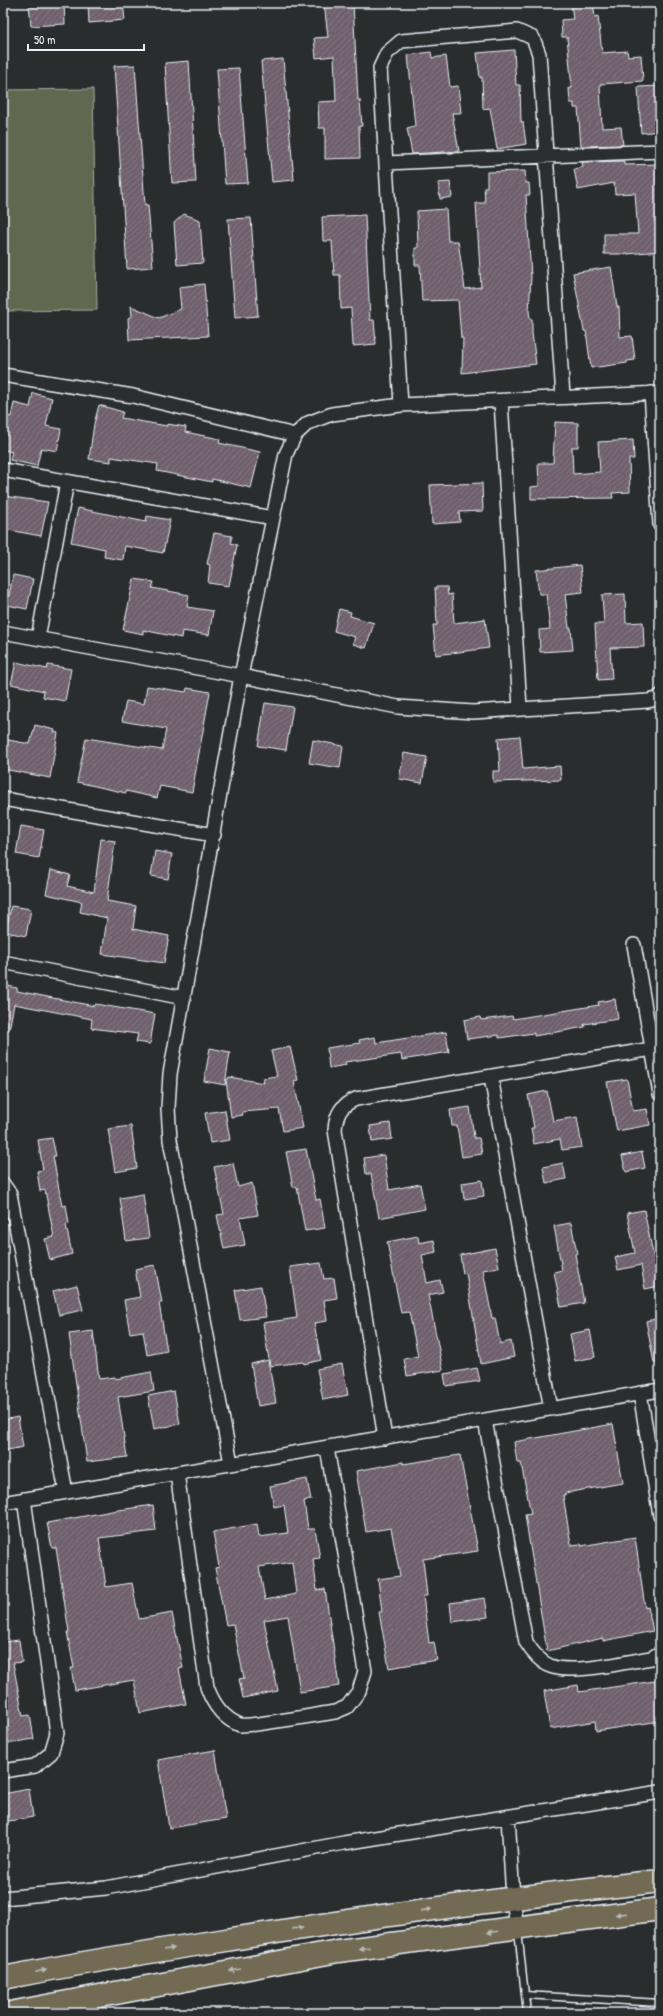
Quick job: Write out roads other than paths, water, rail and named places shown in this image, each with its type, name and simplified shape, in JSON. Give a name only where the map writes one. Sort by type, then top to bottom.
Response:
[{"type":"highway","points":[[3,1978],[61,1966],[325,1924],[513,1898],[660,1881]]},
{"type":"highway","points":[[10,2013],[338,1952],[660,1909]]},
{"type":"street","points":[[401,405],[380,68],[387,53],[401,41],[516,31],[533,38],[539,54],[563,396]]},
{"type":"street","points":[[386,163],[660,151]]},
{"type":"street","points":[[3,375],[133,396],[295,435]]},
{"type":"street","points":[[231,1463],[170,1140],[168,1108],[170,1074],[214,836],[241,676],[286,454],[295,435],[308,422],[332,414],[401,405],[501,401],[563,396],[655,393],[660,524]]},
{"type":"street","points":[[501,401],[520,708]]},
{"type":"street","points":[[3,470],[273,518]]},
{"type":"street","points":[[38,638],[68,482]]},
{"type":"street","points":[[3,632],[398,707],[473,712],[520,708],[648,702],[657,699],[660,696]]},
{"type":"street","points":[[3,799],[214,836]]},
{"type":"street","points":[[634,945],[660,1094]]},
{"type":"street","points":[[3,962],[184,998]]},
{"type":"street","points":[[385,1438],[336,1138],[336,1120],[339,1110],[346,1103],[356,1099],[491,1078],[652,1049]]},
{"type":"street","points":[[491,1078],[551,1409]]},
{"type":"street","points":[[3,1184],[10,1194],[66,1492]]},
{"type":"street","points":[[3,1503],[660,1390]]},
{"type":"street","points":[[640,1393],[660,1516]]},
{"type":"street","points":[[485,1420],[526,1642],[536,1656],[550,1666],[569,1670],[651,1658],[660,1653]]},
{"type":"street","points":[[177,1473],[207,1687],[213,1703],[227,1718],[242,1726],[335,1712],[347,1707],[358,1691],[365,1671],[327,1448]]},
{"type":"street","points":[[3,1770],[34,1766],[52,1752],[56,1733],[24,1499]]},
{"type":"street","points":[[3,1898],[106,1888],[344,1843],[660,1792]]},
{"type":"street","points":[[508,1817],[513,1898],[517,1929]]},
{"type":"lane","points":[[517,1929],[527,2013]]},
{"type":"lane","points":[[525,1995],[660,2003]]}]
